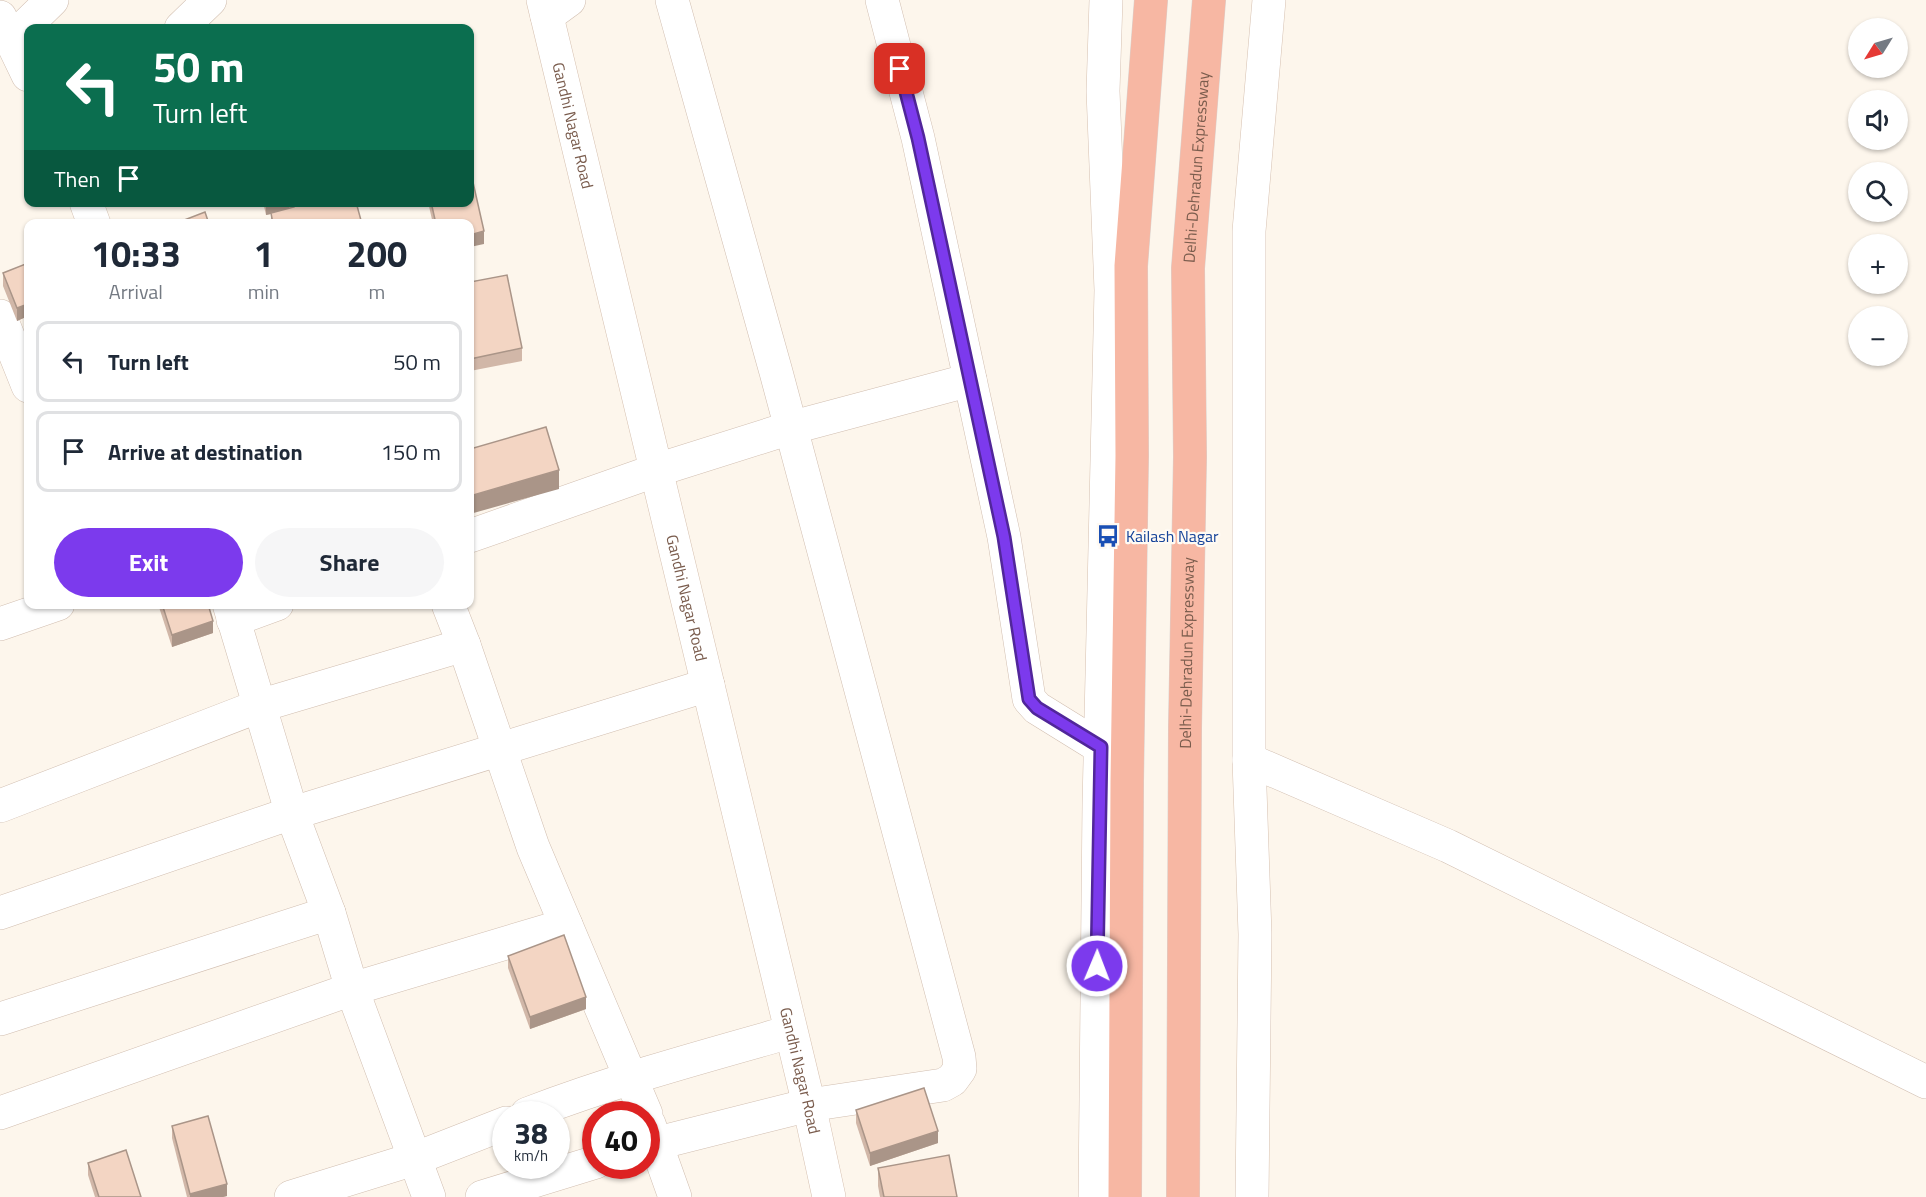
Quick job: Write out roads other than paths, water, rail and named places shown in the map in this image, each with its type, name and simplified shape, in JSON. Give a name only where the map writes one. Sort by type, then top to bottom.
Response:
[{"type":"highway","points":[[1125,1197],[1127,794],[1132,456],[1131,266],[1151,0]]},
{"type":"highway","name":"Delhi-Dehradun Expressway","points":[[1183,1197],[1185,761],[1190,457],[1188,268],[1209,0]]},
{"type":"street","points":[[24,67],[6,29],[52,0]]},
{"type":"street","points":[[185,24],[210,0]]},
{"type":"street","points":[[660,1128],[943,1085],[952,1080],[960,1069],[956,1045],[790,428],[672,0]]},
{"type":"street","points":[[882,0],[918,138],[1004,537],[1029,699],[1037,708],[1101,747]]},
{"type":"street","points":[[1095,1197],[1101,747],[1111,290],[1103,91],[1106,0]]},
{"type":"street","points":[[1252,1197],[1255,934],[1249,760],[1249,231],[1269,0]]},
{"type":"street","name":"Gandhi Nagar Road","points":[[553,5],[657,470],[829,1197]]},
{"type":"street","points":[[0,315],[20,378]]},
{"type":"street","points":[[474,535],[657,470],[790,428],[970,380]]},
{"type":"street","points":[[0,624],[44,609]]},
{"type":"street","points":[[248,609],[231,612],[292,814],[329,913],[352,989],[429,1197]]},
{"type":"street","points":[[450,609],[533,847],[639,1101]]},
{"type":"street","points":[[0,806],[259,706],[464,645]]},
{"type":"street","points":[[0,913],[292,814],[708,686]]},
{"type":"street","points":[[1249,760],[1448,846],[1926,1082]]},
{"type":"street","points":[[0,1019],[329,913]]},
{"type":"street","points":[[0,1113],[352,989],[566,925]]},
{"type":"street","points":[[560,1101],[630,1077],[790,1032]]},
{"type":"street","points":[[291,1197],[414,1159],[492,1128]]},
{"type":"street","points":[[660,1158],[675,1197]]},
{"type":"street","points":[[482,1197],[582,1166]]},
{"type":"place","name":"Kailash Nagar","points":[[1108,536]]}]
